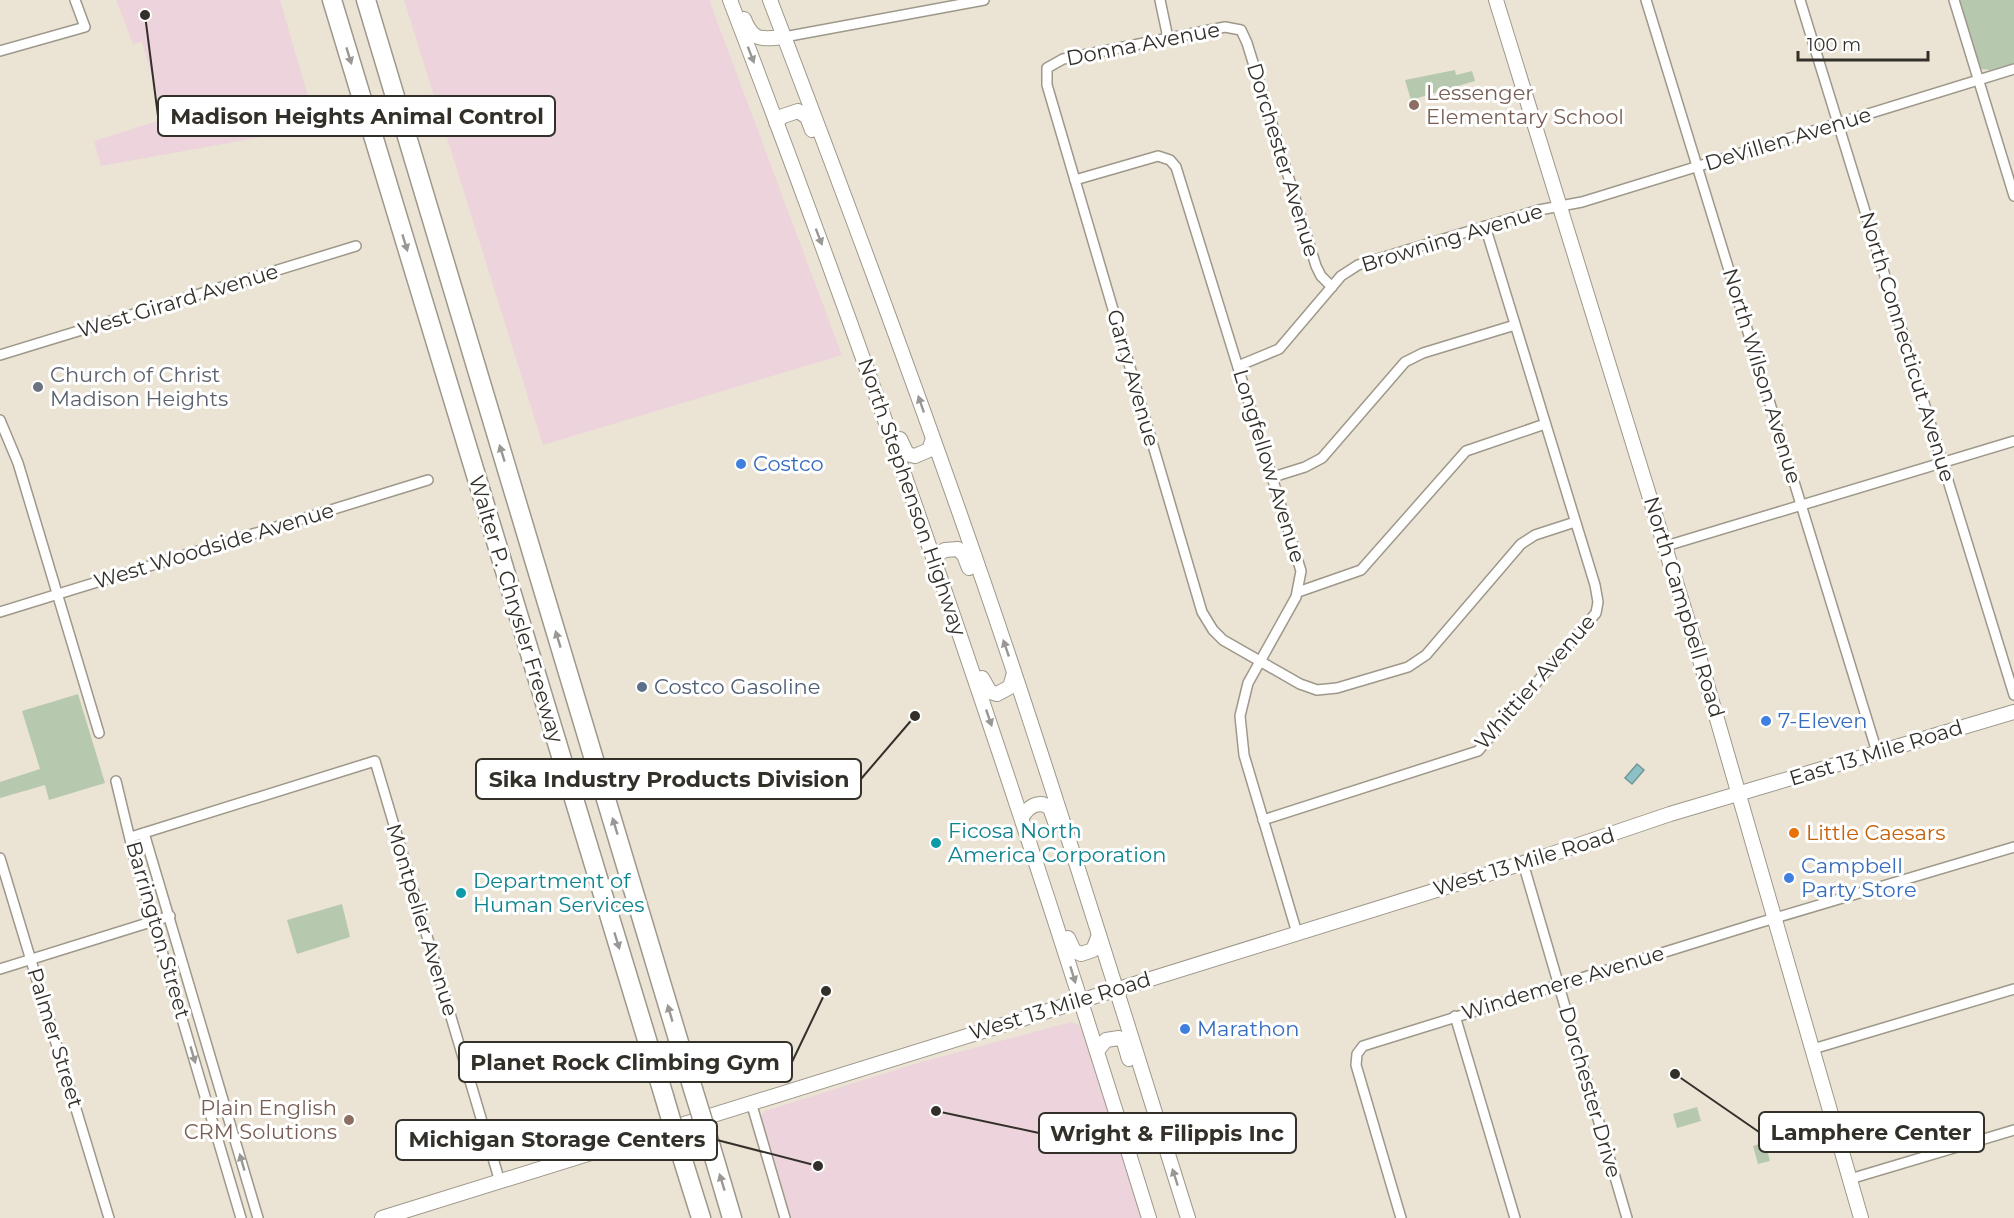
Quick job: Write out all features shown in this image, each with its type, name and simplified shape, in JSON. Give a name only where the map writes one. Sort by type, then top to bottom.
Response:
[{"type":"highway","name":"Walter P. Chrysler Freeway","points":[[332,0],[700,1218]]},
{"type":"highway","name":"Walter P. Chrysler Freeway","points":[[366,0],[732,1218]]},
{"type":"main road","name":"North Stephenson Highway","points":[[730,0],[861,350],[934,556],[1022,818],[1128,1148]]},
{"type":"main road","points":[[737,0],[749,32],[766,38],[784,37]]},
{"type":"main road","name":"North Stephenson Highway","points":[[770,0],[857,230],[986,590],[1089,903],[1167,1152]]},
{"type":"main road","name":"North Campbell Road","points":[[1496,0],[1666,546],[1861,1218]]},
{"type":"main road","points":[[776,122],[791,112],[798,111],[807,117],[840,206],[857,230]]},
{"type":"main road","points":[[861,350],[875,370],[907,454],[922,454],[929,450],[933,439]]},
{"type":"main road","points":[[934,556],[950,549],[962,552],[974,584],[986,590]]},
{"type":"main road","points":[[965,651],[978,665],[987,688],[993,694],[1008,690],[1014,673]]},
{"type":"main road","name":"East 13 Mile Road","points":[[1738,795],[2014,712]]},
{"type":"main road","name":"West 13 Mile Road","points":[[382,1218],[1738,795]]},
{"type":"main road","points":[[1022,818],[1027,810],[1037,805],[1050,808],[1078,891],[1089,903]]},
{"type":"main road","points":[[1030,843],[1047,872],[1074,951],[1081,954],[1093,950],[1099,935]]},
{"type":"main road","points":[[1097,1051],[1106,1040],[1119,1038],[1124,1042],[1154,1136],[1167,1152],[1188,1218]]},
{"type":"main road","points":[[1128,1148],[1149,1218]]},
{"type":"main road","points":[[1128,1148],[1141,1172],[1156,1218]]},
{"type":"street","points":[[0,51],[85,27],[75,0]]},
{"type":"street","points":[[784,37],[984,0]]},
{"type":"street","points":[[1160,0],[1168,38]]},
{"type":"street","name":"North Wilson Avenue","points":[[1646,0],[1877,752]]},
{"type":"street","name":"North Connecticut Avenue","points":[[1800,0],[2014,695]]},
{"type":"street","points":[[1954,0],[2014,196]]},
{"type":"street","name":"Donna Avenue","points":[[1047,68],[1063,59],[1168,38],[1230,26],[1241,30]]},
{"type":"street","name":"Dorchester Avenue","points":[[1241,30],[1316,266],[1321,276],[1332,287]]},
{"type":"street","name":"Garry Avenue","points":[[1047,68],[1047,85],[1202,612],[1222,640],[1306,687],[1324,690],[1416,663],[1426,655],[1521,544],[1535,535],[1575,522]]},
{"type":"street","name":"DeVillen Avenue","points":[[1561,206],[2014,69]]},
{"type":"street","name":"Longfellow Avenue","points":[[1075,180],[1158,156],[1167,158],[1173,163],[1185,192],[1273,477],[1301,572],[1298,592],[1248,683],[1240,716],[1244,755],[1297,933]]},
{"type":"street","name":"Browning Avenue","points":[[1238,366],[1279,349],[1347,271],[1485,226],[1561,206]]},
{"type":"street","name":"Whittier Avenue","points":[[1263,820],[1465,758],[1485,746],[1596,613],[1598,595],[1485,226]]},
{"type":"street","name":"West Girard Avenue","points":[[0,355],[356,246]]},
{"type":"street","points":[[1273,477],[1305,467],[1322,458],[1395,371],[1411,358],[1515,325]]},
{"type":"street","points":[[0,420],[18,463],[99,733]]},
{"type":"street","points":[[1298,592],[1350,576],[1361,570],[1466,451],[1545,424]]},
{"type":"street","points":[[1666,546],[2014,441]]},
{"type":"street","name":"West Woodside Avenue","points":[[0,612],[428,480]]},
{"type":"street","name":"Montpelier Avenue","points":[[144,833],[375,761],[500,1182]]},
{"type":"street","name":"Barrington Street","points":[[116,781],[154,921],[241,1218]]},
{"type":"street","points":[[131,837],[144,833]]},
{"type":"street","name":"Barrington Street","points":[[144,833],[258,1218]]},
{"type":"street","name":"Windemere Avenue","points":[[1401,1218],[1357,1070],[1357,1054],[1369,1042],[2014,848]]},
{"type":"street","name":"Palmer Street","points":[[0,858],[109,1218]]},
{"type":"street","name":"Dorchester Drive","points":[[1522,863],[1627,1218]]},
{"type":"street","points":[[0,969],[170,916]]},
{"type":"street","points":[[1813,1049],[2014,989]]},
{"type":"street","points":[[1455,1016],[1515,1218]]},
{"type":"street","points":[[200,1079],[216,1075]]},
{"type":"street","points":[[751,1102],[785,1218]]},
{"type":"street","points":[[1850,1179],[2014,1130]]},
{"type":"shaded area","points":[[116,0],[280,0],[317,127],[101,166],[94,141],[164,119],[142,42],[133,44]]},
{"type":"shaded area","points":[[404,0],[709,0],[842,355],[543,445]]},
{"type":"shaded area","points":[[1071,1022],[1079,1025],[1087,1040],[1143,1218],[791,1218],[762,1125],[761,1116],[765,1111],[921,1062]]},
{"type":"green space","points":[[1958,0],[2014,0],[2014,63],[1990,70],[1981,69]]},
{"type":"green space","points":[[1455,70],[1456,75],[1472,71],[1475,81],[1411,100],[1405,80]]},
{"type":"green space","points":[[78,694],[105,783],[49,800],[45,785],[0,798],[0,782],[40,769],[22,711]]},
{"type":"green space","points":[[342,904],[350,937],[297,954],[287,920]]},
{"type":"green space","points":[[1697,1107],[1701,1121],[1677,1128],[1673,1114]]},
{"type":"green space","points":[[1765,1142],[1770,1161],[1758,1164],[1753,1146]]},
{"type":"water","points":[[1637,764],[1644,770],[1632,784],[1625,778]]},
{"type":"place","name":"Madison Heights Animal Control","points":[[145,15]]},
{"type":"place","name":"Lessenger Elementary School","points":[[1414,105]]},
{"type":"place","name":"Church of Christ Madison Heights","points":[[38,387]]},
{"type":"place","name":"Costco","points":[[741,464]]},
{"type":"place","name":"Costco Gasoline","points":[[642,687]]},
{"type":"place","name":"Sika Industry Products Division","points":[[915,716]]},
{"type":"place","name":"7-Eleven","points":[[1766,721]]},
{"type":"place","name":"Little Caesars","points":[[1794,833]]},
{"type":"place","name":"Ficosa North America Corporation","points":[[936,843]]},
{"type":"place","name":"Campbell Party Store","points":[[1789,878]]},
{"type":"place","name":"Department of Human Services","points":[[461,893]]},
{"type":"place","name":"Planet Rock Climbing Gym","points":[[826,991]]},
{"type":"place","name":"Marathon","points":[[1185,1029]]},
{"type":"place","name":"Lamphere Center","points":[[1675,1074]]},
{"type":"place","name":"Wright & Filippis Inc","points":[[936,1111]]},
{"type":"place","name":"Plain English CRM Solutions","points":[[349,1120]]},
{"type":"place","name":"Michigan Storage Centers","points":[[818,1166]]}]
